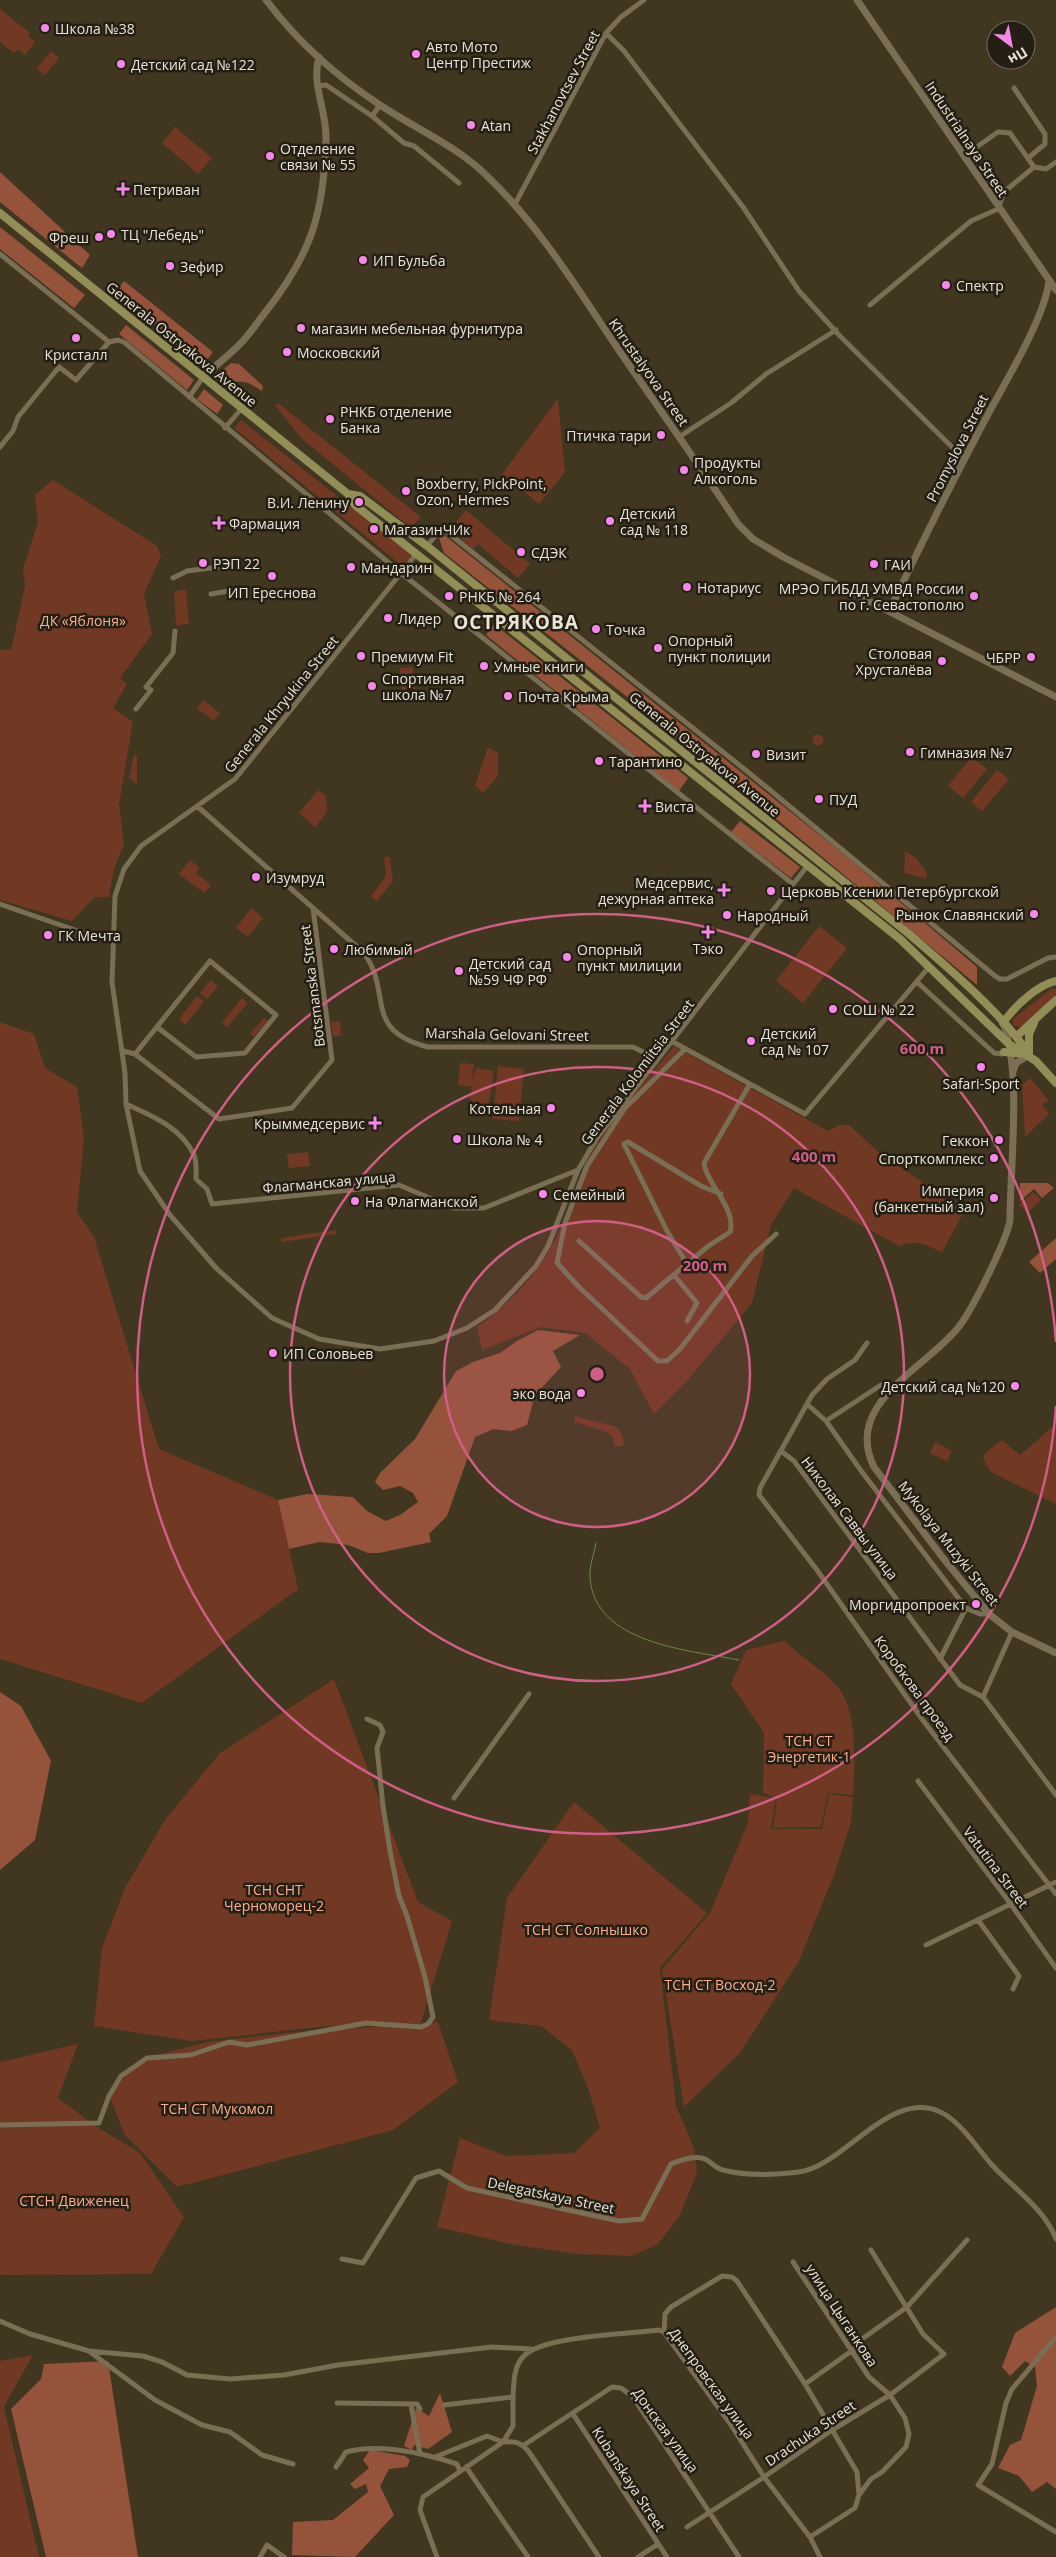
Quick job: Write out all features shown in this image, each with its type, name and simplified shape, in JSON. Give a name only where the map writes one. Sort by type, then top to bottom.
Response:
[{"type":"main road","name":"Khrustalyova Street","points":[[266,0],[319,57],[342,78],[380,105],[466,158],[488,176],[515,204],[530,221],[738,524],[753,539],[785,558],[1056,697]]},
{"type":"main road","name":"Industrialnaya Street","points":[[858,0],[998,209],[1056,290]]},
{"type":"main road","points":[[204,376],[239,346],[281,292],[305,252],[320,203],[325,172],[326,130],[316,66],[319,57]]},
{"type":"main road","name":"Generala Ostryakova Avenue","points":[[0,213],[348,494],[354,505],[902,941],[1008,1040],[1029,1055],[1056,1082]]},
{"type":"main road","name":"Promyslova Street","points":[[890,612],[964,459],[1019,357],[1047,294],[1048,281]]},
{"type":"main road","points":[[1047,294],[1056,295]]},
{"type":"main road","name":"Generala Ostryakova Avenue","points":[[348,494],[360,496],[427,546],[909,934],[970,989],[1017,1036],[1029,1055]]},
{"type":"main road","points":[[897,1385],[960,1325],[1005,1241],[1010,1220],[1012,1082],[1008,1040],[1003,1023],[1008,1014],[1054,982]]},
{"type":"main road","points":[[1008,1040],[1017,1036],[1056,1000]]},
{"type":"main road","points":[[1029,1055],[1029,1034],[1037,1017]]},
{"type":"main road","points":[[1008,1055],[1029,1055]]},
{"type":"main road","points":[[1012,1082],[1016,1063],[1029,1055]]},
{"type":"main road","name":"Mykolaya Muzyki Street","points":[[897,1385],[881,1400],[871,1414],[867,1431],[868,1447],[874,1467],[943,1558],[989,1614],[1012,1632],[1056,1653]]},
{"type":"street","name":"Stakhanovtsev Street","points":[[515,204],[606,33],[621,16],[644,0]]},
{"type":"street","points":[[606,33],[624,51],[743,207],[799,291],[964,459]]},
{"type":"street","points":[[318,86],[326,86],[372,116],[404,143],[414,146],[459,183]]},
{"type":"street","points":[[1014,88],[1045,134],[1045,144],[1028,158]]},
{"type":"street","points":[[372,116],[380,105]]},
{"type":"street","points":[[964,156],[998,132],[1004,131],[1010,133],[1034,167]]},
{"type":"street","points":[[989,195],[1004,192],[1034,167],[1046,168],[1056,162]]},
{"type":"street","points":[[870,305],[971,221],[998,209],[1004,192]]},
{"type":"street","points":[[0,254],[109,342]]},
{"type":"street","points":[[679,438],[731,402],[766,374],[836,330]]},
{"type":"street","points":[[0,447],[13,431],[18,417],[59,367],[76,380],[109,342],[118,340],[124,342],[400,574],[793,884]]},
{"type":"street","points":[[189,397],[204,376]]},
{"type":"street","points":[[225,428],[242,408]]},
{"type":"street","points":[[427,546],[442,528],[748,772],[995,976],[1000,979],[1007,979],[1048,958],[1056,957]]},
{"type":"street","name":"Generala Khryukina Street","points":[[141,846],[236,779],[416,553]]},
{"type":"street","points":[[173,578],[187,571],[227,566]]},
{"type":"street","points":[[211,594],[229,592]]},
{"type":"street","points":[[136,709],[151,690],[146,687],[173,653],[175,631]]},
{"type":"street","name":"Marshala Gelovani Street","points":[[197,806],[368,958],[376,978],[386,1022],[393,1032],[415,1044],[428,1047],[633,1047],[657,1059]]},
{"type":"street","name":"Generala Kolomiitsia Street","points":[[141,846],[124,869],[115,896],[112,982],[123,1051],[126,1104],[140,1171],[170,1215],[217,1268],[272,1318],[319,1339],[380,1349],[434,1341],[467,1328],[494,1310],[524,1281],[548,1246],[578,1170],[597,1138],[808,866]]},
{"type":"street","points":[[0,904],[92,936]]},
{"type":"street","name":"Botsmanska Street","points":[[135,1054],[219,1118],[292,1108],[332,1060],[313,908]]},
{"type":"street","points":[[123,1051],[135,1054],[210,961],[276,1015],[245,1053],[196,1058],[157,1027]]},
{"type":"street","points":[[673,1042],[805,1114],[929,967]]},
{"type":"street","points":[[917,982],[994,1053],[1008,1055]]},
{"type":"street","points":[[685,1049],[625,1108],[587,1166],[566,1223],[557,1263],[579,1287],[658,1361],[667,1362],[680,1349],[752,1256],[776,1234]]},
{"type":"street","points":[[579,1241],[644,1298],[649,1297],[687,1264],[731,1230],[721,1194],[706,1172],[704,1159],[750,1084]]},
{"type":"street","name":"Флагманская улица","points":[[126,1104],[159,1119],[185,1141],[194,1156],[196,1179],[207,1189],[212,1204],[399,1185],[453,1208],[484,1208],[578,1170]]},
{"type":"street","points":[[687,1264],[667,1231],[624,1146],[625,1143],[629,1142],[701,1186],[721,1194]]},
{"type":"street","points":[[674,1275],[697,1303],[687,1321]]},
{"type":"street","points":[[781,1451],[817,1388],[855,1360],[867,1343]]},
{"type":"street","points":[[826,1422],[881,1385],[897,1385]]},
{"type":"street","points":[[807,1404],[826,1422],[966,1608],[980,1614],[989,1614]]},
{"type":"street","name":"Коробкова проезд","points":[[781,1451],[759,1492],[817,1570],[922,1719],[1056,1894]]},
{"type":"street","name":"Николая Саввы улица","points":[[781,1451],[799,1468],[960,1686],[983,1698]]},
{"type":"street","points":[[940,1659],[966,1608]]},
{"type":"street","points":[[1012,1632],[983,1698],[1056,1795]]},
{"type":"street","points":[[454,1798],[529,1694]]},
{"type":"street","points":[[0,2126],[99,2123],[109,2096],[121,2076],[147,2058],[190,2055],[229,2042],[247,2045],[366,2023],[422,2027],[428,2024],[432,2017],[424,1977],[407,1916],[399,1896],[383,1806],[377,1748],[383,1732],[380,1725],[367,1719]]},
{"type":"street","name":"Vatutina Street","points":[[918,1781],[1010,1903],[1056,1968]]},
{"type":"street","points":[[926,1945],[1056,1882]]},
{"type":"street","points":[[978,1920],[1019,1976],[1013,1989]]},
{"type":"street","name":"Delegatskaya Street","points":[[342,2259],[363,2263],[416,2178],[439,2171],[467,2188],[618,2221],[642,2220],[671,2164],[698,2158],[707,2160],[722,2170],[783,2174],[802,2172],[819,2165],[896,2113],[913,2109],[931,2109],[946,2115],[1011,2185],[1041,2213],[1056,2239]]},
{"type":"street","points":[[805,2384],[853,2350],[862,2339],[907,2308],[967,2240]]},
{"type":"street","points":[[871,2250],[907,2308]]},
{"type":"street","name":"улица Цыганкова","points":[[794,2262],[869,2377],[890,2395],[905,2418],[909,2434],[906,2447],[882,2472],[871,2479],[859,2495],[855,2508],[810,2537]]},
{"type":"street","points":[[664,2332],[665,2314],[671,2308],[722,2276],[732,2277],[805,2384],[857,2472],[859,2495]]},
{"type":"street","name":"Drachuka Street","points":[[686,2527],[764,2478],[832,2430],[890,2395],[944,2354],[922,2334],[907,2308]]},
{"type":"street","points":[[0,2321],[30,2334],[89,2351],[154,2400],[202,2425],[230,2432],[262,2455],[293,2464]]},
{"type":"street","name":"Днепровская улица","points":[[89,2351],[143,2356],[162,2362],[188,2375],[230,2379],[284,2376],[338,2365],[492,2347],[510,2346],[531,2349],[549,2342],[659,2330],[664,2332],[730,2425],[764,2478],[810,2537],[820,2557]]},
{"type":"street","points":[[1056,2337],[1012,2389],[1006,2403],[992,2464],[978,2485],[1056,2532]]},
{"type":"street","points":[[437,2557],[420,2510],[423,2497],[503,2442],[513,2426],[513,2397],[516,2369],[522,2358],[531,2349]]},
{"type":"street","name":"Донская улица","points":[[524,2445],[573,2414],[604,2390],[612,2387],[621,2388],[632,2397],[711,2512],[739,2557]]},
{"type":"street","points":[[444,2405],[513,2397]]},
{"type":"street","points":[[337,2403],[417,2404],[420,2409]]},
{"type":"street","points":[[411,2405],[420,2454]]},
{"type":"street","name":"Kubanskaya Street","points":[[573,2414],[667,2557]]},
{"type":"street","points":[[435,2457],[488,2436],[503,2442],[515,2441],[524,2445],[599,2557]]},
{"type":"street","points":[[336,2467],[346,2452],[363,2448],[435,2457],[457,2464],[460,2471]]},
{"type":"street","points":[[466,2467],[528,2557]]},
{"type":"street","points":[[638,2557],[658,2544]]},
{"type":"street","points":[[260,2557],[267,2545],[284,2557]]},
{"type":"green space","points":[[0,9],[30,33],[28,36],[35,42],[25,55],[18,49],[14,53],[0,42]]},
{"type":"green space","points":[[51,51],[59,58],[45,75],[37,68]]},
{"type":"green space","points":[[175,127],[212,158],[198,174],[162,143]]},
{"type":"green space","points":[[558,399],[565,472],[539,504],[502,474]]},
{"type":"green space","points":[[278,403],[421,517],[411,528],[302,439],[275,405]]},
{"type":"green space","points":[[241,420],[412,555],[402,566],[234,428]]},
{"type":"green space","name":"ДК «Яблоня»","points":[[53,480],[157,546],[161,556],[144,594],[152,634],[120,678],[127,684],[113,708],[133,722],[119,805],[124,844],[114,869],[109,897],[95,897],[72,921],[0,900],[0,649],[11,650],[25,586],[23,569],[38,522],[35,495]]},
{"type":"green space","points":[[466,510],[530,564],[518,578],[478,544],[473,549],[450,529]]},
{"type":"green space","points":[[186,590],[189,624],[176,625],[174,591]]},
{"type":"green space","points":[[413,667],[415,689],[402,691],[400,668]]},
{"type":"green space","points":[[203,700],[220,713],[214,721],[197,708]]},
{"type":"green space","points":[[818,734],[824,740],[818,746],[812,740]]},
{"type":"green space","points":[[488,747],[498,753],[498,776],[483,793],[475,786]]},
{"type":"green space","points":[[134,754],[137,756],[137,785],[129,778]]},
{"type":"green space","points":[[972,756],[987,769],[963,798],[948,786]]},
{"type":"green space","points":[[997,770],[1009,779],[982,811],[971,802]]},
{"type":"green space","points":[[318,790],[326,796],[327,812],[315,827],[299,813]]},
{"type":"green space","points":[[905,851],[916,858],[927,873],[926,879],[904,873]]},
{"type":"green space","points":[[384,857],[390,857],[393,881],[377,901],[371,896],[386,876]]},
{"type":"green space","points":[[190,860],[200,868],[196,873],[211,885],[204,893],[179,874]]},
{"type":"green space","points":[[251,908],[263,918],[248,937],[236,928]]},
{"type":"green space","points":[[819,926],[847,948],[803,1003],[776,981]]},
{"type":"green space","points":[[211,980],[218,986],[207,999],[200,993]]},
{"type":"green space","points":[[1051,989],[1056,989],[1056,994],[1022,1027],[1014,1026],[1013,1019]]},
{"type":"green space","points":[[197,996],[204,1002],[185,1025],[179,1019]]},
{"type":"green space","points":[[242,998],[248,1003],[227,1027],[222,1023]]},
{"type":"green space","points":[[264,1018],[268,1021],[254,1037],[250,1034]]},
{"type":"green space","points":[[340,1021],[341,1035],[333,1037],[331,1022]]},
{"type":"green space","points":[[0,1022],[34,1034],[45,1068],[77,1087],[84,1138],[77,1212],[94,1237],[159,1449],[278,1500],[298,1589],[142,1703],[0,1659]]},
{"type":"green space","points":[[674,1046],[828,1131],[839,1125],[849,1125],[882,1155],[965,1210],[942,1252],[916,1243],[899,1246],[794,1188],[771,1225],[752,1303],[687,1381],[654,1414],[630,1369],[585,1333],[541,1327],[482,1350],[477,1327],[516,1293],[548,1253],[556,1238],[590,1154],[624,1107]]},
{"type":"green space","points":[[460,1063],[474,1064],[472,1081],[476,1068],[494,1071],[489,1105],[475,1104],[469,1098],[472,1087],[458,1085]]},
{"type":"green space","points":[[498,1066],[524,1069],[519,1121],[493,1119]]},
{"type":"green space","points":[[1030,1078],[1049,1101],[1042,1104],[1049,1114],[1025,1137],[1022,1085]]},
{"type":"green space","points":[[308,1152],[310,1166],[289,1168],[287,1154]]},
{"type":"green space","points":[[1033,1192],[1041,1200],[1027,1213],[1019,1205]]},
{"type":"green space","points":[[336,1230],[336,1234],[282,1242],[281,1238]]},
{"type":"green space","points":[[575,1416],[617,1427],[622,1434],[624,1446],[614,1446],[613,1437],[607,1432],[574,1422]]},
{"type":"green space","points":[[1056,1424],[1056,1504],[991,1472],[983,1459],[985,1453],[1002,1440],[1020,1455]]},
{"type":"green space","points":[[935,1442],[952,1451],[947,1461],[930,1453]]},
{"type":"green space","name":"ТСН СТ Энергетик-1","points":[[784,1641],[837,1686],[844,1696],[852,1723],[854,1739],[853,1795],[828,1793],[821,1827],[773,1828],[777,1798],[763,1793],[764,1733],[731,1684],[746,1650]]},
{"type":"green space","name":"ТСН СНТ Черноморец-2","points":[[334,1679],[418,1902],[452,1921],[421,2023],[438,2022],[458,2082],[393,2130],[177,2187],[125,2135],[109,2096],[138,2060],[208,2042],[286,2033],[406,2024],[327,2026],[192,2041],[94,2026],[102,1948],[125,1888],[165,1820],[219,1754]]},
{"type":"green space","name":"ТСН СТ Восход-2","points":[[750,1794],[776,1798],[771,1829],[822,1829],[829,1794],[853,1797],[851,1822],[834,1875],[799,1961],[740,2053],[684,2107],[662,1969],[710,1913],[748,1823]]},
{"type":"green space","name":"ТСН СТ Солнышко","points":[[574,1802],[707,1913],[660,1968],[676,2106],[694,2148],[697,2173],[679,2217],[658,2244],[632,2256],[578,2254],[516,2245],[437,2227],[460,2138],[506,2156],[574,2153],[600,2128],[589,2091],[572,2050],[541,2026],[489,2020],[507,1898]]},
{"type":"green space","name":"СТСН Движенец","points":[[78,2044],[58,2098],[97,2127],[140,2153],[184,2217],[151,2274],[0,2275],[0,2062]]},
{"type":"green space","points":[[33,2355],[4,2407],[39,2557],[0,2557],[0,2361]]},
{"type":"shaded area","points":[[0,172],[90,255],[82,268],[0,202]]},
{"type":"shaded area","points":[[0,227],[85,295],[74,308],[0,249]]},
{"type":"shaded area","points":[[124,281],[213,352],[204,364],[114,294]]},
{"type":"shaded area","points":[[126,325],[194,380],[187,390],[119,334]]},
{"type":"shaded area","points":[[231,363],[239,364],[263,386],[262,391],[245,382],[228,383],[219,378],[219,373]]},
{"type":"shaded area","points":[[204,389],[223,405],[217,414],[197,399]]},
{"type":"shaded area","points":[[443,534],[841,852],[977,967],[977,985],[659,722],[444,553],[439,538]]},
{"type":"shaded area","points":[[494,624],[688,778],[679,791],[486,635]]},
{"type":"shaded area","points":[[740,821],[800,867],[791,878],[731,832]]},
{"type":"shaded area","points":[[1020,1183],[1048,1183],[1054,1188],[1042,1198],[1034,1189],[1020,1201]]},
{"type":"shaded area","points":[[1056,1238],[1056,1259],[1040,1273],[1029,1262]]},
{"type":"shaded area","points":[[538,1330],[580,1335],[553,1351],[561,1367],[535,1395],[527,1425],[511,1431],[493,1429],[475,1437],[447,1516],[429,1534],[431,1542],[379,1553],[368,1553],[348,1545],[319,1542],[289,1549],[278,1500],[307,1494],[353,1497],[367,1511],[386,1521],[400,1515],[418,1502],[413,1493],[400,1486],[383,1490],[375,1482],[380,1473],[415,1439],[456,1371],[473,1362],[500,1353]]},
{"type":"shaded area","points":[[0,1692],[21,1706],[51,1761],[35,1840],[0,1870]]},
{"type":"shaded area","points":[[1056,2307],[1056,2489],[1047,2482],[1032,2492],[1019,2476],[998,2468],[1010,2445],[1021,2440],[1037,2386],[1035,2367],[1025,2361],[1010,2376],[1002,2367],[1015,2333]]},
{"type":"shaded area","points":[[108,2361],[138,2557],[46,2557],[11,2409],[41,2379],[44,2364]]},
{"type":"shaded area","points":[[440,2393],[452,2432],[428,2449],[414,2445],[412,2450],[404,2446],[416,2408],[429,2416]]},
{"type":"shaded area","points":[[370,2450],[405,2456],[410,2460],[407,2467],[389,2469],[380,2486],[394,2515],[355,2557],[292,2555],[293,2522],[333,2520],[368,2492],[366,2484],[355,2489],[350,2484],[369,2468],[363,2460]]},
{"type":"waterway","points":[[596,1543],[590,1577],[596,1599],[608,1617],[626,1630],[647,1640],[671,1647],[739,1660]]},
{"type":"place","name":"Школа №38","points":[[45,28]]},
{"type":"place","name":"Авто Мото Центр Престиж","points":[[416,54]]},
{"type":"place","name":"Детский сад №122","points":[[121,64]]},
{"type":"place","name":"Atan","points":[[471,125]]},
{"type":"place","name":"Отделение связи № 55","points":[[270,156]]},
{"type":"place","name":"Петриван","points":[[123,189]]},
{"type":"place","name":"ТЦ \"Лебедь\"","points":[[111,234]]},
{"type":"place","name":"Фреш","points":[[99,237]]},
{"type":"place","name":"ИП Бульба","points":[[363,260]]},
{"type":"place","name":"Зефир","points":[[170,266]]},
{"type":"place","name":"Спектр","points":[[946,285]]},
{"type":"place","name":"магазин мебельная фурнитура","points":[[301,328]]},
{"type":"place","name":"Кристалл","points":[[76,338]]},
{"type":"place","name":"Московский","points":[[287,352]]},
{"type":"place","name":"РНКБ отделение Банка","points":[[330,419]]},
{"type":"place","name":"Птичка тари","points":[[661,435]]},
{"type":"place","name":"Продукты Алкоголь","points":[[684,470]]},
{"type":"place","name":"Boxberry, PickPoint, Ozon, Hermes","points":[[406,491]]},
{"type":"place","name":"В.И. Ленину","points":[[359,502]]},
{"type":"place","name":"Детский сад № 118","points":[[610,521]]},
{"type":"place","name":"Фармация","points":[[219,523]]},
{"type":"place","name":"МагазинЧИк","points":[[374,529]]},
{"type":"place","name":"СДЭК","points":[[521,552]]},
{"type":"place","name":"РЭП 22","points":[[203,563]]},
{"type":"place","name":"ГАИ","points":[[874,564]]},
{"type":"place","name":"Мандарин","points":[[351,567]]},
{"type":"place","name":"ИП Ереснова","points":[[272,576]]},
{"type":"place","name":"Нотариус","points":[[687,587]]},
{"type":"place","name":"РНКБ № 264","points":[[449,596]]},
{"type":"place","name":"МРЭО ГИБДД УМВД России по г. Севастополю","points":[[974,596]]},
{"type":"place","name":"Лидер","points":[[388,618]]},
{"type":"place","name":"Точка","points":[[596,629]]},
{"type":"place","name":"Опорный пункт полиции","points":[[658,648]]},
{"type":"place","name":"Премиум Fit","points":[[361,656]]},
{"type":"place","name":"ЧБРР","points":[[1031,657]]},
{"type":"place","name":"Столовая Хрусталёва","points":[[942,661]]},
{"type":"place","name":"Умные книги","points":[[484,666]]},
{"type":"place","name":"Спортивная школа №7","points":[[372,686]]},
{"type":"place","name":"Почта Крыма","points":[[508,696]]},
{"type":"place","name":"Гимназия №7","points":[[910,752]]},
{"type":"place","name":"Визит","points":[[756,754]]},
{"type":"place","name":"Тарантино","points":[[599,761]]},
{"type":"place","name":"ПУД","points":[[819,799]]},
{"type":"place","name":"Виста","points":[[645,806]]},
{"type":"place","name":"Изумруд","points":[[256,877]]},
{"type":"place","name":"Медсервис, дежурная аптека","points":[[724,890]]},
{"type":"place","name":"Церковь Ксении Петербургской","points":[[771,891]]},
{"type":"place","name":"Рынок Славянский","points":[[1034,914]]},
{"type":"place","name":"Народный","points":[[727,915]]},
{"type":"place","name":"Тэко","points":[[708,932]]},
{"type":"place","name":"ГК Мечта","points":[[48,935]]},
{"type":"place","name":"Любимый","points":[[334,949]]},
{"type":"place","name":"Опорный пункт милиции","points":[[567,957]]},
{"type":"place","name":"Детский сад №59 ЧФ РФ","points":[[459,971]]},
{"type":"place","name":"СОШ № 22","points":[[833,1009]]},
{"type":"place","name":"Детский сад № 107","points":[[751,1041]]},
{"type":"place","name":"Safari-Sport","points":[[981,1067]]},
{"type":"place","name":"Котельная","points":[[551,1108]]},
{"type":"place","name":"Крыммедсервис","points":[[375,1123]]},
{"type":"place","name":"Школа № 4","points":[[457,1139]]},
{"type":"place","name":"Геккон","points":[[999,1140]]},
{"type":"place","name":"Спорткомплекс","points":[[994,1158]]},
{"type":"place","name":"Семейный","points":[[543,1194]]},
{"type":"place","name":"Империя (банкетный зал)","points":[[994,1198]]},
{"type":"place","name":"На Флагманской","points":[[355,1201]]},
{"type":"place","name":"ИП Соловьев","points":[[273,1353]]},
{"type":"place","name":"Детский сад №120","points":[[1015,1386]]},
{"type":"place","name":"эко вода","points":[[581,1393]]},
{"type":"place","name":"Моргидропроект","points":[[976,1604]]},
{"type":"district","name":"ОСТРЯКОВА","points":[[516,622]]},
{"type":"park label","name":"ТСН СТ Мукомол","points":[[217,2108]]}]
